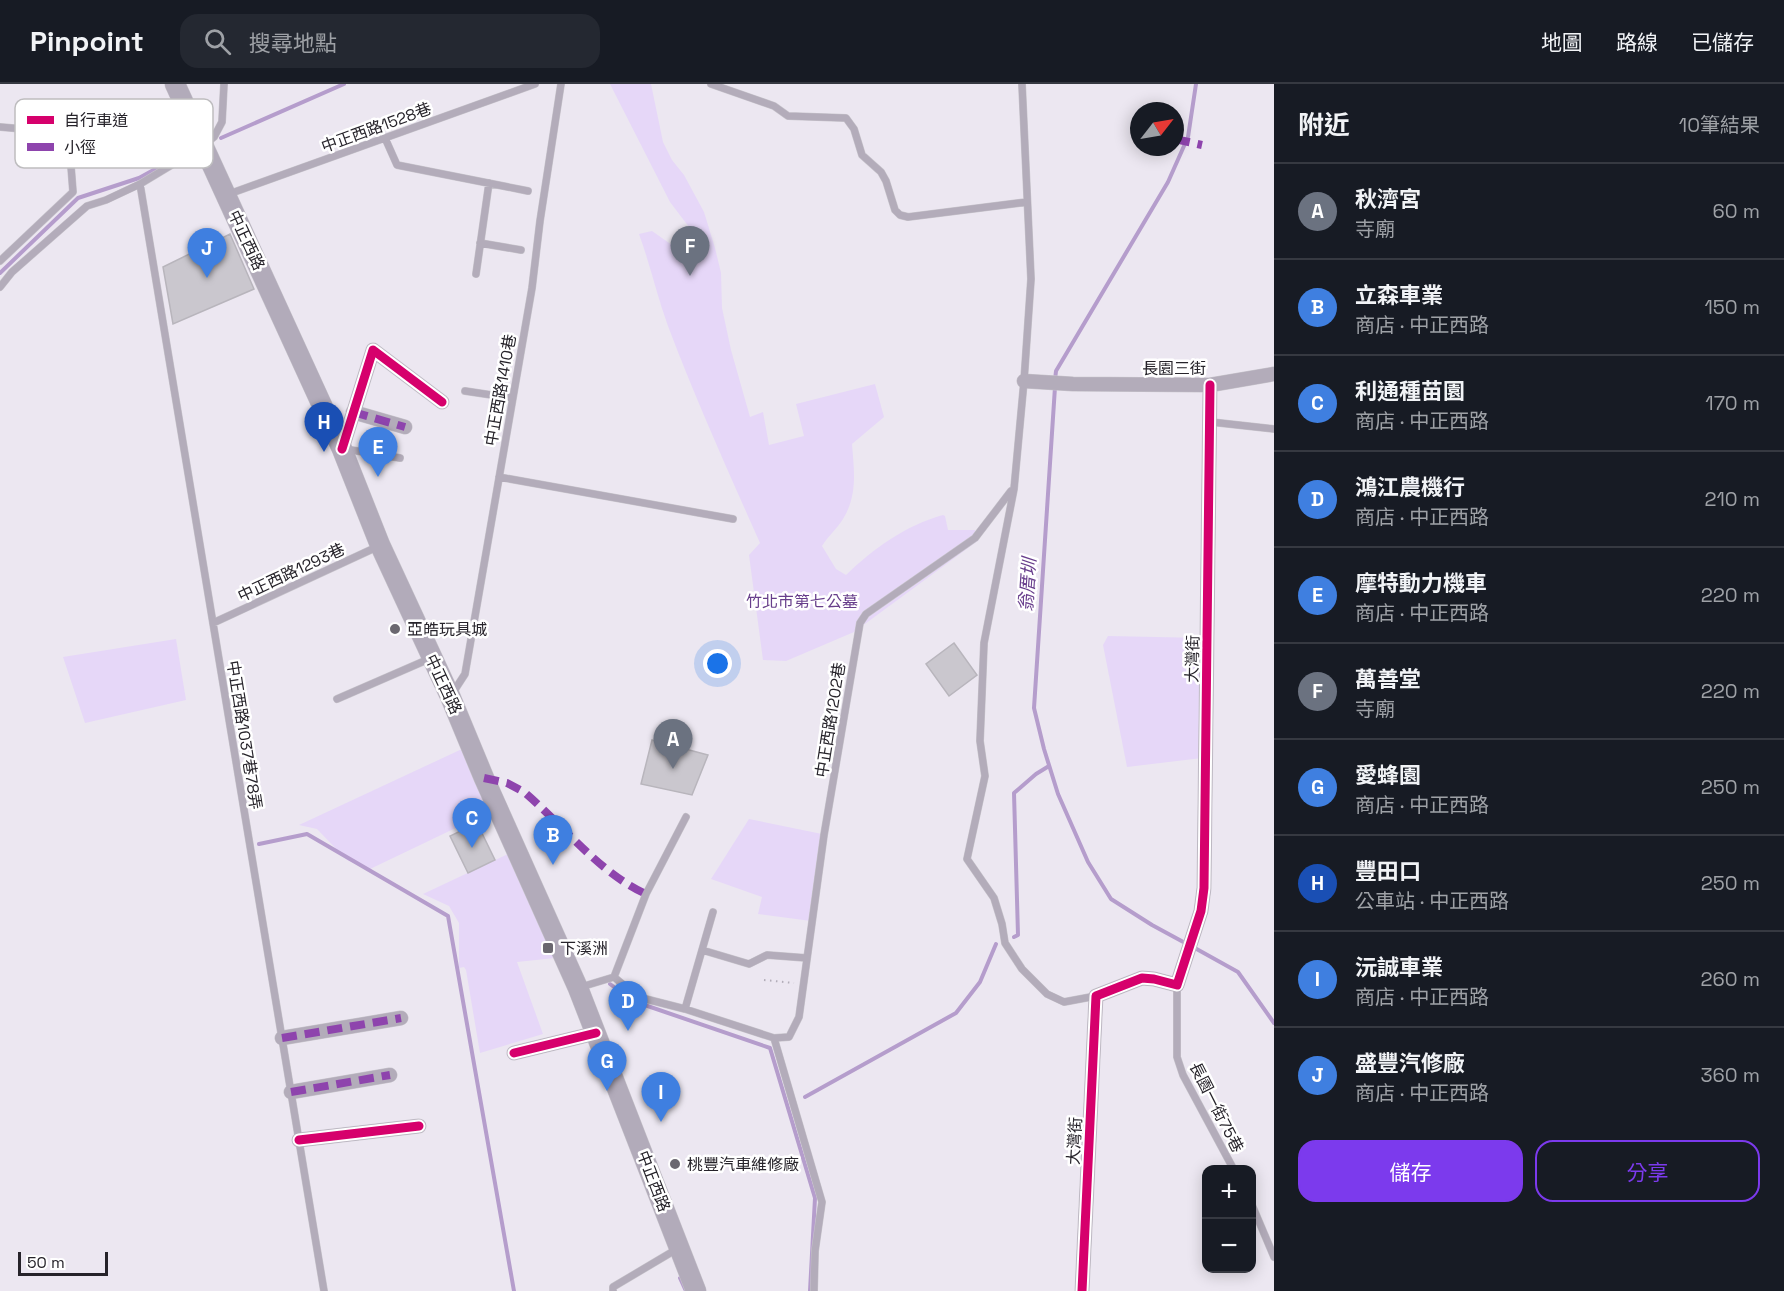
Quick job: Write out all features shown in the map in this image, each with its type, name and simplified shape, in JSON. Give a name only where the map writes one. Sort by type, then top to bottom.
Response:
[{"type":"main road","name":"中正西路","points":[[175,84],[181,99]]},
{"type":"main road","name":"中正西路","points":[[213,167],[342,449],[380,545],[450,696],[578,988],[696,1291]]},
{"type":"street","points":[[342,449],[374,350],[442,402]]},
{"type":"street","name":"長園三街","points":[[1024,381],[1073,384],[1210,385],[1274,374]]},
{"type":"street","name":"大灣街","points":[[1177,985],[1201,911],[1204,888],[1210,385]]},
{"type":"street","points":[[353,412],[405,427]]},
{"type":"street","points":[[1096,996],[1142,978],[1177,985]]},
{"type":"street","name":"大灣街","points":[[1082,1291],[1096,996]]},
{"type":"street","points":[[282,1038],[401,1018]]},
{"type":"street","points":[[514,1053],[596,1033]]},
{"type":"street","points":[[291,1092],[390,1075]]},
{"type":"street","points":[[299,1140],[419,1126]]},
{"type":"lane","points":[[213,138],[222,122],[224,84]]},
{"type":"lane","name":"中正西路1528巷","points":[[226,195],[535,84]]},
{"type":"lane","name":"中正西路1410巷","points":[[450,696],[465,675],[532,288],[561,84]]},
{"type":"lane","points":[[711,84],[732,88],[774,106],[788,116],[846,118],[854,129],[862,155],[881,172],[895,210],[900,215],[908,217],[1027,201]]},
{"type":"lane","points":[[1022,84],[1031,279],[1024,381],[1014,489],[984,643],[980,741],[985,776],[967,859],[994,898],[1005,943],[1023,969],[1047,994],[1064,1002],[1096,996]]},
{"type":"lane","points":[[0,127],[15,128]]},
{"type":"lane","points":[[385,138],[397,165],[528,191]]},
{"type":"lane","points":[[0,261],[73,192],[71,168]]},
{"type":"lane","points":[[0,287],[12,272],[87,206],[140,184],[167,168]]},
{"type":"lane","points":[[476,274],[489,183]]},
{"type":"lane","name":"中正西路1037巷78弄","points":[[140,184],[324,1291]]},
{"type":"lane","points":[[480,243],[521,250]]},
{"type":"lane","points":[[465,391],[512,398]]},
{"type":"lane","points":[[1210,422],[1274,429]]},
{"type":"lane","points":[[342,449],[400,458]]},
{"type":"lane","points":[[499,477],[733,519]]},
{"type":"lane","name":"中正西路1202巷","points":[[774,1038],[789,1036],[798,1017],[824,835],[860,622],[866,614],[975,538],[1014,489]]},
{"type":"lane","name":"中正西路1293巷","points":[[213,623],[380,545]]},
{"type":"lane","points":[[338,699],[432,658]]},
{"type":"lane","points":[[614,977],[646,894],[686,817]]},
{"type":"lane","points":[[684,1009],[713,912]]},
{"type":"lane","points":[[702,950],[749,964],[767,955],[807,958]]},
{"type":"lane","points":[[578,988],[614,977]]},
{"type":"lane","points":[[614,977],[638,997],[774,1038],[822,1202],[815,1251],[814,1291]]},
{"type":"lane","name":"長園一街75巷","points":[[1177,985],[1177,1057],[1183,1075],[1230,1165]]},
{"type":"lane","points":[[1256,1216],[1274,1257]]},
{"type":"lane","points":[[613,1291],[613,1287],[679,1248]]},
{"type":"path","points":[[764,980],[803,984]]},
{"type":"green space","name":"竹北市第七公墓","points":[[610,84],[651,84],[663,142],[704,212],[721,273],[722,308],[731,350],[750,417],[763,412],[769,445],[804,436],[796,404],[875,384],[884,417],[852,444],[854,482],[851,501],[843,519],[822,546],[836,569],[846,575],[891,539],[929,519],[943,515],[948,530],[975,530],[979,540],[854,632],[786,661],[763,660],[749,555],[760,543],[679,354],[664,315],[639,234],[652,231],[672,245],[692,231],[670,202]]},
{"type":"green space","points":[[1108,636],[1204,638],[1202,758],[1127,767],[1103,645]]},
{"type":"green space","points":[[176,639],[186,700],[85,723],[63,657]]},
{"type":"green space","points":[[462,749],[489,812],[368,870],[347,860],[317,829],[299,825]]},
{"type":"green space","points":[[749,819],[822,834],[811,921],[758,914],[762,897],[711,879]]},
{"type":"green space","points":[[508,854],[555,958],[517,962],[543,1034],[480,1053],[466,970],[464,967],[459,968],[459,923],[449,906],[423,894]]},
{"type":"building","points":[[230,234],[254,289],[173,324],[163,267]]},
{"type":"building","points":[[954,643],[977,675],[949,696],[926,664]]},
{"type":"building","points":[[652,740],[708,755],[692,795],[641,784]]},
{"type":"building","points":[[477,823],[495,860],[468,873],[450,836]]},
{"type":"waterway","points":[[221,138],[344,84]]},
{"type":"waterway","name":"翁厝圳","points":[[1055,380],[1056,371],[1168,182],[1188,137],[1196,84]]},
{"type":"waterway","points":[[0,273],[78,198],[139,178],[157,168]]},
{"type":"waterway","name":"翁厝圳","points":[[1055,387],[1034,708],[1058,794],[1088,862],[1111,899],[1187,944]]},
{"type":"waterway","points":[[1014,937],[1018,935],[1014,793],[1049,766]]},
{"type":"waterway","points":[[259,844],[307,834],[448,916],[514,1291]]},
{"type":"waterway","points":[[805,1097],[956,1013],[980,982],[996,944]]},
{"type":"waterway","name":"翁厝圳","points":[[1193,947],[1238,972],[1274,1023]]},
{"type":"waterway","points":[[610,984],[633,1001],[770,1048],[815,1198],[810,1291]]},
{"type":"waterway","points":[[680,1278],[686,1291]]},
{"type":"marked path","points":[[1184,141],[1202,145]]},
{"type":"marked path","points":[[353,412],[405,427]]},
{"type":"marked path","points":[[484,778],[507,783],[524,792],[612,874],[646,894]]},
{"type":"marked path","points":[[282,1038],[401,1018]]},
{"type":"marked path","points":[[291,1092],[390,1075]]},
{"type":"cycle path","points":[[342,449],[373,350],[442,402]]},
{"type":"cycle path","points":[[1082,1291],[1096,996],[1142,978],[1177,985],[1201,911],[1204,888],[1210,385]]},
{"type":"cycle path","points":[[514,1053],[596,1033]]},
{"type":"cycle path","points":[[299,1140],[419,1126]]},
{"type":"place","name":"萬善堂","points":[[690,276]]},
{"type":"place","name":"盛豐汽修廠","points":[[207,278]]},
{"type":"place","name":"豐田口","points":[[324,452]]},
{"type":"place","name":"摩特動力機車","points":[[378,477]]},
{"type":"place","name":"亞皓玩具城","points":[[395,629]]},
{"type":"place","name":"秋濟宮","points":[[673,769]]},
{"type":"place","name":"利通種苗園","points":[[472,848]]},
{"type":"place","name":"立森車業","points":[[553,865]]},
{"type":"place","name":"下溪洲","points":[[548,948]]},
{"type":"place","name":"鴻江農機行","points":[[628,1031]]},
{"type":"place","name":"愛蜂園","points":[[607,1091]]},
{"type":"place","name":"沅誠車業","points":[[661,1122]]},
{"type":"place","name":"桃豐汽車維修廠","points":[[675,1164]]}]
